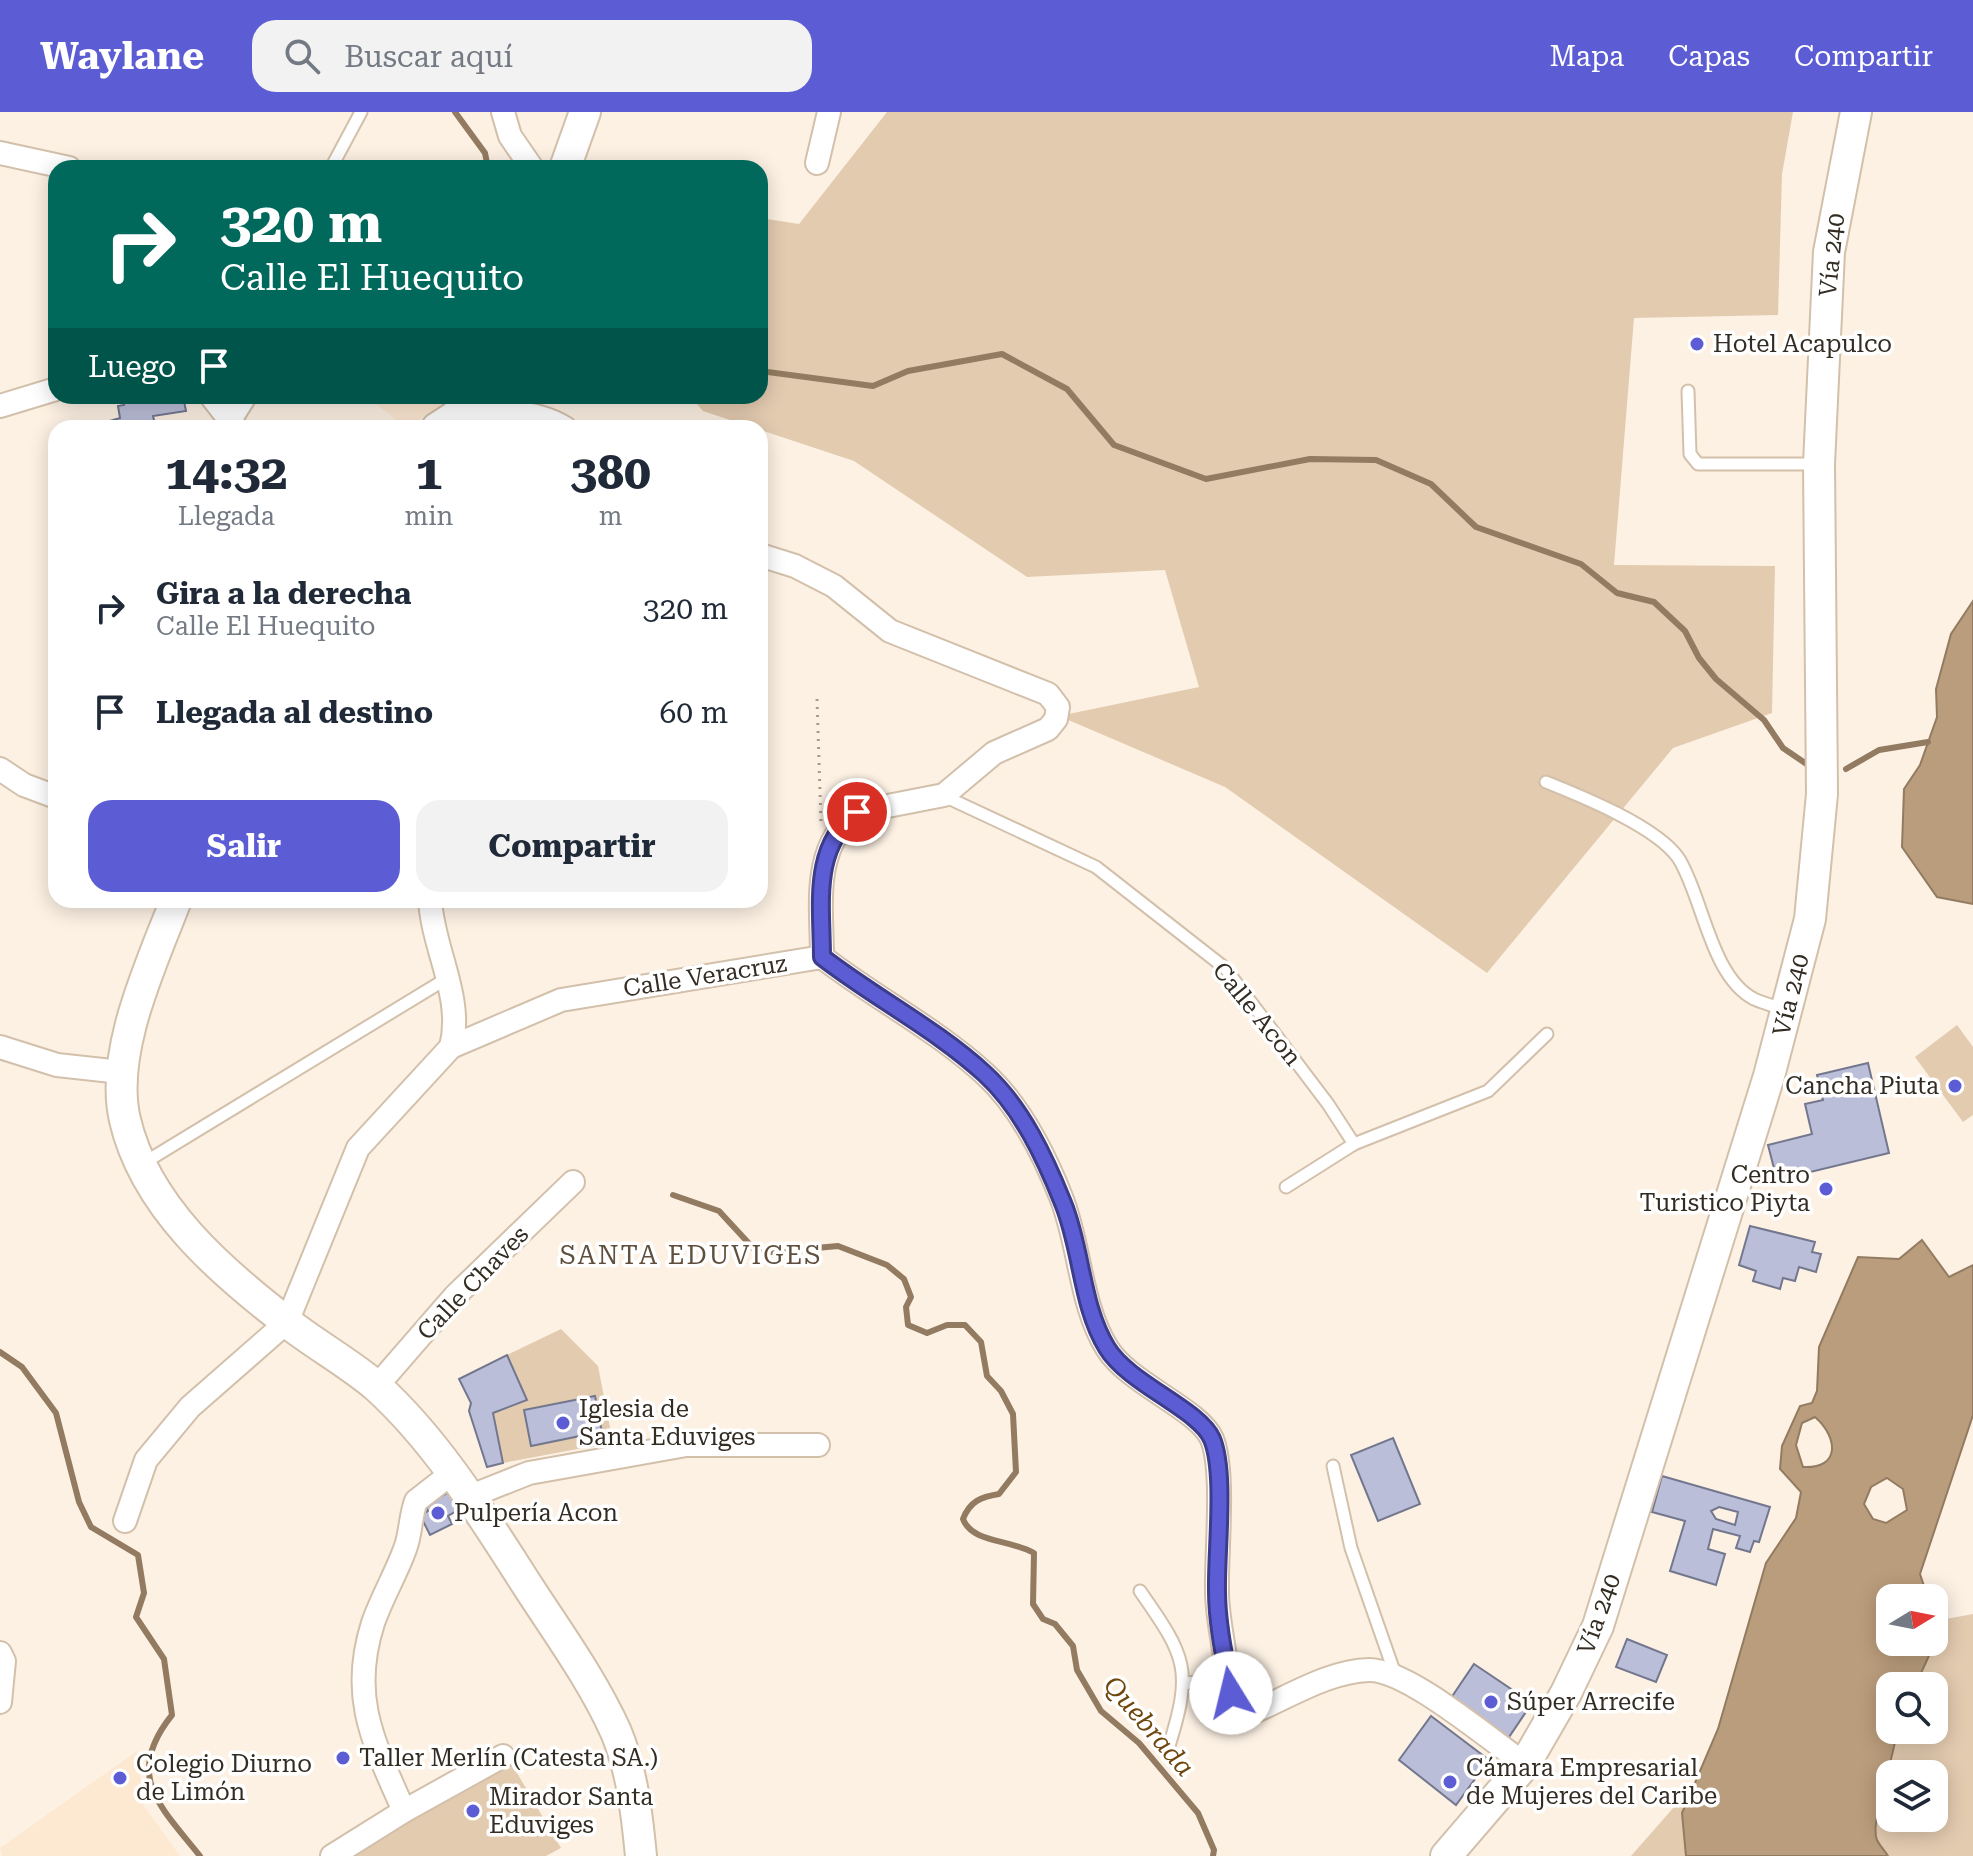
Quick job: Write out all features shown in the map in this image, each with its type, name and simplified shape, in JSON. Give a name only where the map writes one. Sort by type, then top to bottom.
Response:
[{"type":"main road","points":[[568,160],[585,112]]},
{"type":"main road","name":"Vía 240","points":[[1446,1856],[1525,1764],[1566,1693],[1598,1626],[1787,1010],[1810,919],[1822,794],[1819,464],[1829,252],[1856,112]]},
{"type":"main road","points":[[173,908],[143,988],[121,1072],[125,1119],[140,1165],[163,1204],[206,1252],[287,1322],[376,1387],[462,1484],[581,1668],[616,1734],[635,1809],[641,1856]]},
{"type":"street","points":[[503,112],[510,136],[526,160]]},
{"type":"street","points":[[817,163],[829,112]]},
{"type":"street","points":[[0,153],[48,163]]},
{"type":"street","points":[[0,406],[48,391]]},
{"type":"street","points":[[217,404],[230,420]]},
{"type":"street","points":[[453,413],[507,412],[551,420]]},
{"type":"street","points":[[768,558],[795,566],[834,586],[890,631],[1054,698],[1056,719],[1048,729],[994,753],[944,795],[857,812],[832,837],[822,863],[822,957],[986,1075],[1022,1120],[1047,1161],[1069,1218],[1091,1304],[1107,1348],[1129,1374],[1191,1418],[1211,1438],[1217,1488],[1217,1595],[1228,1675],[1236,1704],[1244,1713],[1253,1712],[1335,1677],[1368,1670],[1395,1674],[1525,1764]]},
{"type":"street","points":[[0,769],[24,785],[48,794]]},
{"type":"street","points":[[432,908],[446,979],[456,1006],[451,1047]]},
{"type":"street","name":"Calle Veracruz","points":[[287,1322],[358,1148],[451,1047],[561,1000],[822,957]]},
{"type":"street","points":[[0,1047],[57,1065],[121,1072]]},
{"type":"street","name":"Calle Chaves","points":[[376,1387],[455,1296],[573,1182]]},
{"type":"street","points":[[125,1521],[146,1460],[190,1407],[287,1322]]},
{"type":"street","points":[[404,1811],[371,1737],[362,1704],[362,1677],[374,1622],[407,1545],[416,1501],[462,1484],[686,1445],[818,1445]]},
{"type":"street","points":[[0,1653],[4,1661],[0,1702]]},
{"type":"street","points":[[332,1856],[404,1811],[503,1756]]},
{"type":"lane","points":[[335,160],[361,112]]},
{"type":"lane","points":[[1688,391],[1690,454],[1698,464],[1819,464]]},
{"type":"lane","points":[[1546,782],[1595,802],[1661,841],[1678,858],[1731,979],[1752,998],[1787,1010]]},
{"type":"lane","name":"Calle Acon","points":[[944,795],[1096,867],[1225,968],[1328,1104],[1354,1144]]},
{"type":"lane","points":[[140,1165],[446,979]]},
{"type":"lane","points":[[1286,1187],[1354,1144],[1488,1091],[1547,1034]]},
{"type":"lane","points":[[1333,1466],[1351,1548],[1395,1674]]},
{"type":"lane","points":[[1140,1591],[1171,1635],[1184,1665],[1184,1684],[1168,1749]]},
{"type":"lane","points":[[1184,1684],[1228,1675]]},
{"type":"path","points":[[817,699],[822,863]]},
{"type":"shaded area","points":[[887,112],[1793,112],[1782,174],[1778,315],[1634,318],[1614,565],[1775,566],[1772,713],[1673,748],[1487,973],[1225,787],[1059,716],[1199,687],[1165,570],[1027,577],[854,461],[768,433],[768,420],[730,420],[703,411],[697,404],[768,404],[768,219],[799,224]]},
{"type":"shaded area","points":[[376,404],[444,404],[418,420],[396,420]]},
{"type":"shaded area","points":[[1973,601],[1973,904],[1937,897],[1902,847],[1904,789],[1920,765],[1937,717],[1936,689],[1951,634]]},
{"type":"shaded area","name":"Cancha Piuta","points":[[1957,1025],[1973,1047],[1973,1115],[1963,1122],[1915,1057]]},
{"type":"shaded area","points":[[1922,1240],[1949,1277],[1973,1265],[1973,1415],[1920,1574],[1923,1584],[1876,1584],[1876,1656],[1929,1656],[1921,1672],[1876,1672],[1876,1744],[1894,1744],[1891,1760],[1876,1760],[1875,1831],[1888,1856],[1686,1856],[1682,1813],[1718,1729],[1766,1563],[1796,1518],[1801,1492],[1780,1469],[1782,1446],[1800,1406],[1812,1403],[1817,1391],[1819,1347],[1858,1257],[1899,1259]],"holes":[[[1815,1417],[1823,1425],[1831,1442],[1830,1457],[1824,1463],[1803,1467],[1796,1445],[1802,1423]],[[1887,1478],[1903,1489],[1907,1510],[1886,1523],[1873,1519],[1864,1504],[1871,1487]]]},
{"type":"shaded area","points":[[561,1329],[598,1366],[613,1443],[604,1443],[595,1397],[524,1411],[531,1445],[585,1435],[588,1447],[503,1463],[493,1413],[527,1400],[507,1355]]},
{"type":"shaded area","points":[[1973,1614],[1973,1856],[1888,1856],[1877,1840],[1875,1831],[1876,1819],[1876,1832],[1948,1832],[1948,1760],[1891,1760],[1894,1744],[1948,1744],[1948,1672],[1921,1672],[1929,1656],[1948,1656],[1948,1619]]},
{"type":"shaded area","name":"Colegio Diurno de Limón","points":[[137,1751],[144,1806],[180,1856],[2,1856],[0,1848]]},
{"type":"shaded area","points":[[510,1761],[561,1848],[546,1856],[346,1856]]},
{"type":"shaded area","points":[[1689,1790],[1682,1813],[1686,1856],[1631,1856]]},
{"type":"building","points":[[185,404],[186,411],[153,416],[154,420],[113,420],[120,418],[118,406]]},
{"type":"building","points":[[1868,1063],[1889,1153],[1777,1180],[1768,1145],[1812,1134],[1805,1104],[1823,1100],[1817,1075]]},
{"type":"building","points":[[1750,1226],[1815,1242],[1812,1252],[1821,1254],[1816,1272],[1799,1267],[1795,1281],[1783,1278],[1780,1289],[1753,1281],[1756,1271],[1739,1265]]},
{"type":"building","points":[[507,1355],[527,1400],[493,1413],[503,1463],[487,1467],[469,1411],[471,1403],[459,1379]]},
{"type":"building","name":"Iglesia de Santa Eduviges","points":[[595,1396],[604,1443],[588,1447],[585,1435],[531,1446],[524,1410]]},
{"type":"building","points":[[1393,1438],[1420,1504],[1378,1521],[1351,1455]]},
{"type":"building","points":[[1662,1476],[1770,1507],[1759,1542],[1754,1541],[1750,1552],[1736,1548],[1740,1536],[1713,1529],[1708,1549],[1725,1554],[1716,1585],[1670,1571],[1685,1521],[1652,1512]],"holes":[[[1719,1507],[1738,1512],[1735,1525],[1716,1519],[1711,1511]]]},
{"type":"building","name":"Pulpería Acon","points":[[449,1492],[458,1510],[448,1516],[452,1524],[430,1535],[420,1515],[428,1511],[425,1505]]},
{"type":"building","points":[[1627,1639],[1667,1655],[1656,1682],[1616,1667]]},
{"type":"building","name":"Súper Arrecife","points":[[1474,1664],[1532,1703],[1507,1740],[1449,1701]]},
{"type":"building","name":"Cámara Empresarial de Mujeres del Caribe","points":[[1431,1716],[1489,1760],[1456,1805],[1399,1760]]},
{"type":"waterway","points":[[455,112],[485,153],[486,160]]},
{"type":"waterway","points":[[768,372],[873,386],[908,371],[1002,354],[1067,389],[1114,445],[1206,479],[1310,459],[1376,460],[1431,484],[1476,527],[1581,564],[1617,593],[1654,602],[1685,631],[1699,658],[1716,679],[1764,720],[1783,748],[1808,765]]},
{"type":"waterway","points":[[1846,769],[1879,750],[1928,742]]},
{"type":"waterway","name":"Quebrada","points":[[673,1195],[719,1211],[755,1250],[772,1252],[838,1246],[887,1265],[904,1279],[911,1297],[906,1307],[908,1325],[927,1333],[947,1325],[965,1325],[981,1342],[987,1376],[1001,1391],[1013,1414],[1016,1472],[999,1494],[977,1501],[963,1519],[968,1527],[983,1537],[1034,1553],[1033,1604],[1043,1619],[1055,1624],[1073,1646],[1077,1670],[1101,1711],[1139,1743],[1198,1813],[1214,1850],[1213,1856]]},
{"type":"waterway","name":"Quebrada","points":[[0,1352],[22,1367],[56,1413],[79,1502],[91,1527],[138,1555],[144,1593],[136,1617],[164,1659],[172,1715],[150,1756],[149,1774],[161,1806],[200,1856]]},
{"type":"place","name":"Hotel Acapulco","points":[[1697,344]]},
{"type":"place","name":"Cancha Piuta","points":[[1955,1086]]},
{"type":"place","name":"Centro Turistico Piyta","points":[[1826,1189]]},
{"type":"place","name":"Iglesia de Santa Eduviges","points":[[563,1423]]},
{"type":"place","name":"Pulpería Acon","points":[[438,1513]]},
{"type":"place","name":"Súper Arrecife","points":[[1491,1702]]},
{"type":"place","name":"Taller Merlín (Catesta SA.)","points":[[343,1758]]},
{"type":"place","name":"Colegio Diurno de Limón","points":[[120,1778]]},
{"type":"place","name":"Cámara Empresarial de Mujeres del Caribe","points":[[1450,1782]]},
{"type":"place","name":"Mirador Santa Eduviges","points":[[473,1811]]},
{"type":"district","name":"SANTA EDUVIGES","points":[[691,1255]]},
{"type":"route","points":[[857,812],[832,837],[822,863],[822,957],[986,1075],[1022,1120],[1047,1161],[1069,1218],[1091,1304],[1107,1348],[1129,1374],[1191,1418],[1211,1438],[1217,1488],[1217,1595],[1231,1693]]}]
